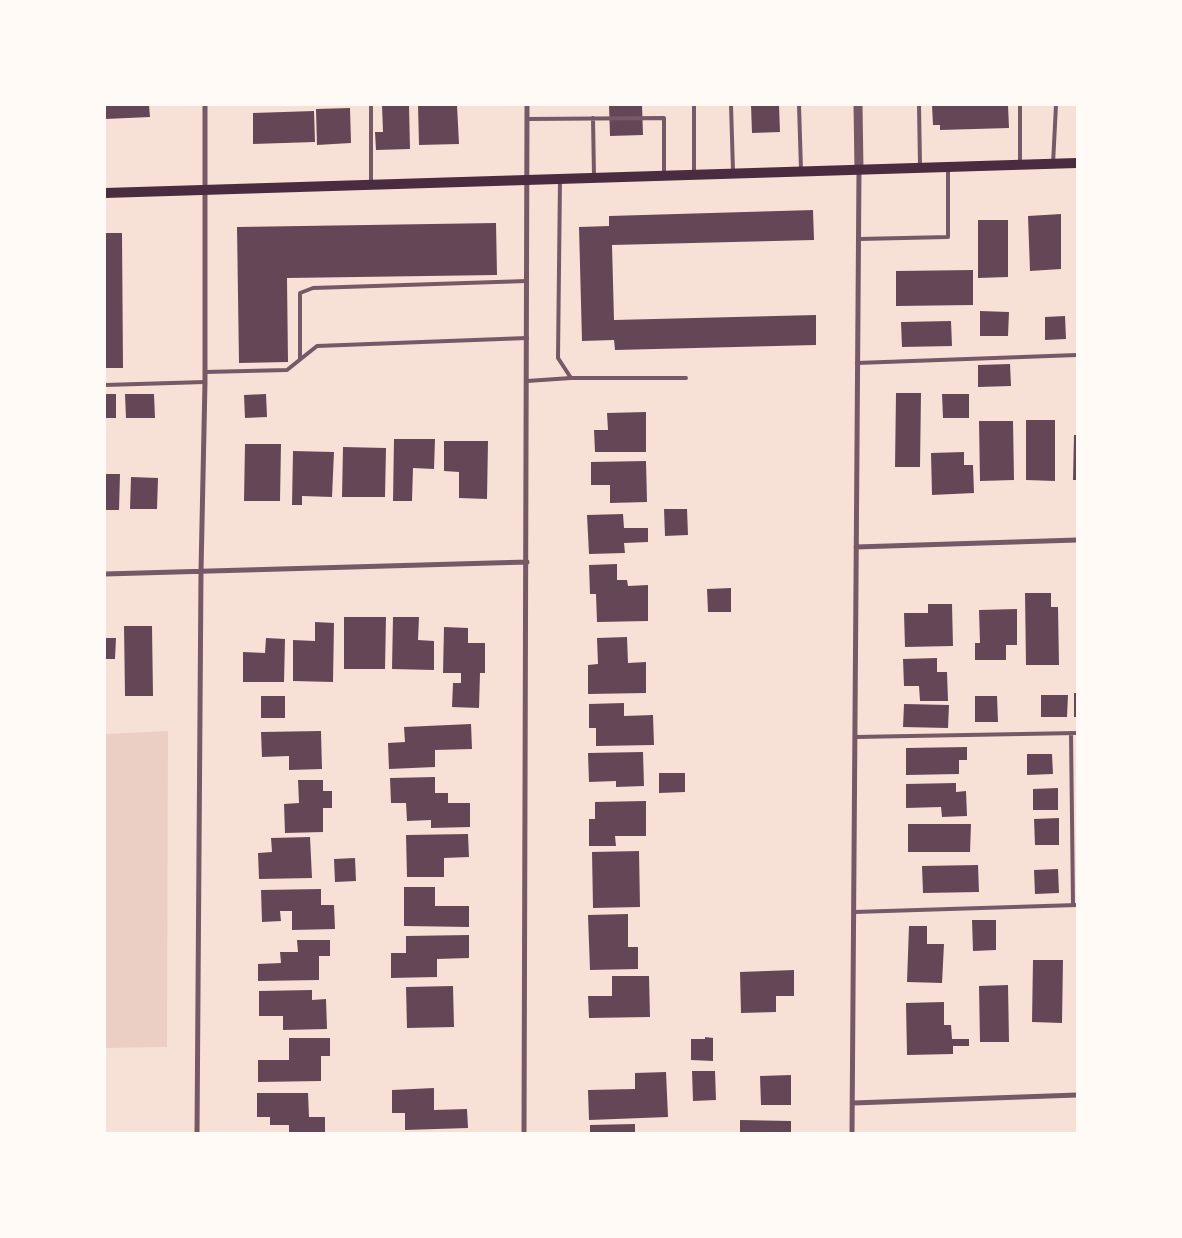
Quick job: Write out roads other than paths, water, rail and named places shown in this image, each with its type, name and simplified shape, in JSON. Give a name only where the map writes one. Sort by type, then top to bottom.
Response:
[{"type":"main road","points":[[105,193],[1077,163]]},
{"type":"street","points":[[197,1133],[201,571],[205,382],[205,105]]},
{"type":"street","points":[[524,1133],[527,105]]},
{"type":"street","points":[[852,1133],[859,239],[858,105]]},
{"type":"street","points":[[856,547],[1077,540]]},
{"type":"street","points":[[105,574],[527,562]]},
{"type":"street","points":[[853,1103],[1077,1096]]},
{"type":"lane","points":[[371,105],[371,185]]},
{"type":"lane","points":[[694,105],[694,175]]},
{"type":"lane","points":[[731,105],[733,174]]},
{"type":"lane","points":[[799,105],[801,172]]},
{"type":"lane","points":[[920,105],[920,168]]},
{"type":"lane","points":[[1020,105],[1020,165]]},
{"type":"lane","points":[[1054,164],[1056,105]]},
{"type":"lane","points":[[527,118],[664,118],[664,176]]},
{"type":"lane","points":[[593,118],[594,178]]},
{"type":"lane","points":[[859,239],[948,237],[948,167]]},
{"type":"lane","points":[[560,179],[558,358],[571,378]]},
{"type":"lane","points":[[300,359],[300,293],[313,288],[527,282]]},
{"type":"lane","points":[[205,372],[287,370],[317,346],[527,338]]},
{"type":"lane","points":[[858,363],[1077,355]]},
{"type":"lane","points":[[527,381],[571,378],[686,378]]},
{"type":"lane","points":[[105,385],[205,382]]},
{"type":"lane","points":[[855,737],[1077,732]]},
{"type":"lane","points":[[854,912],[1075,905],[1071,733]]}]
